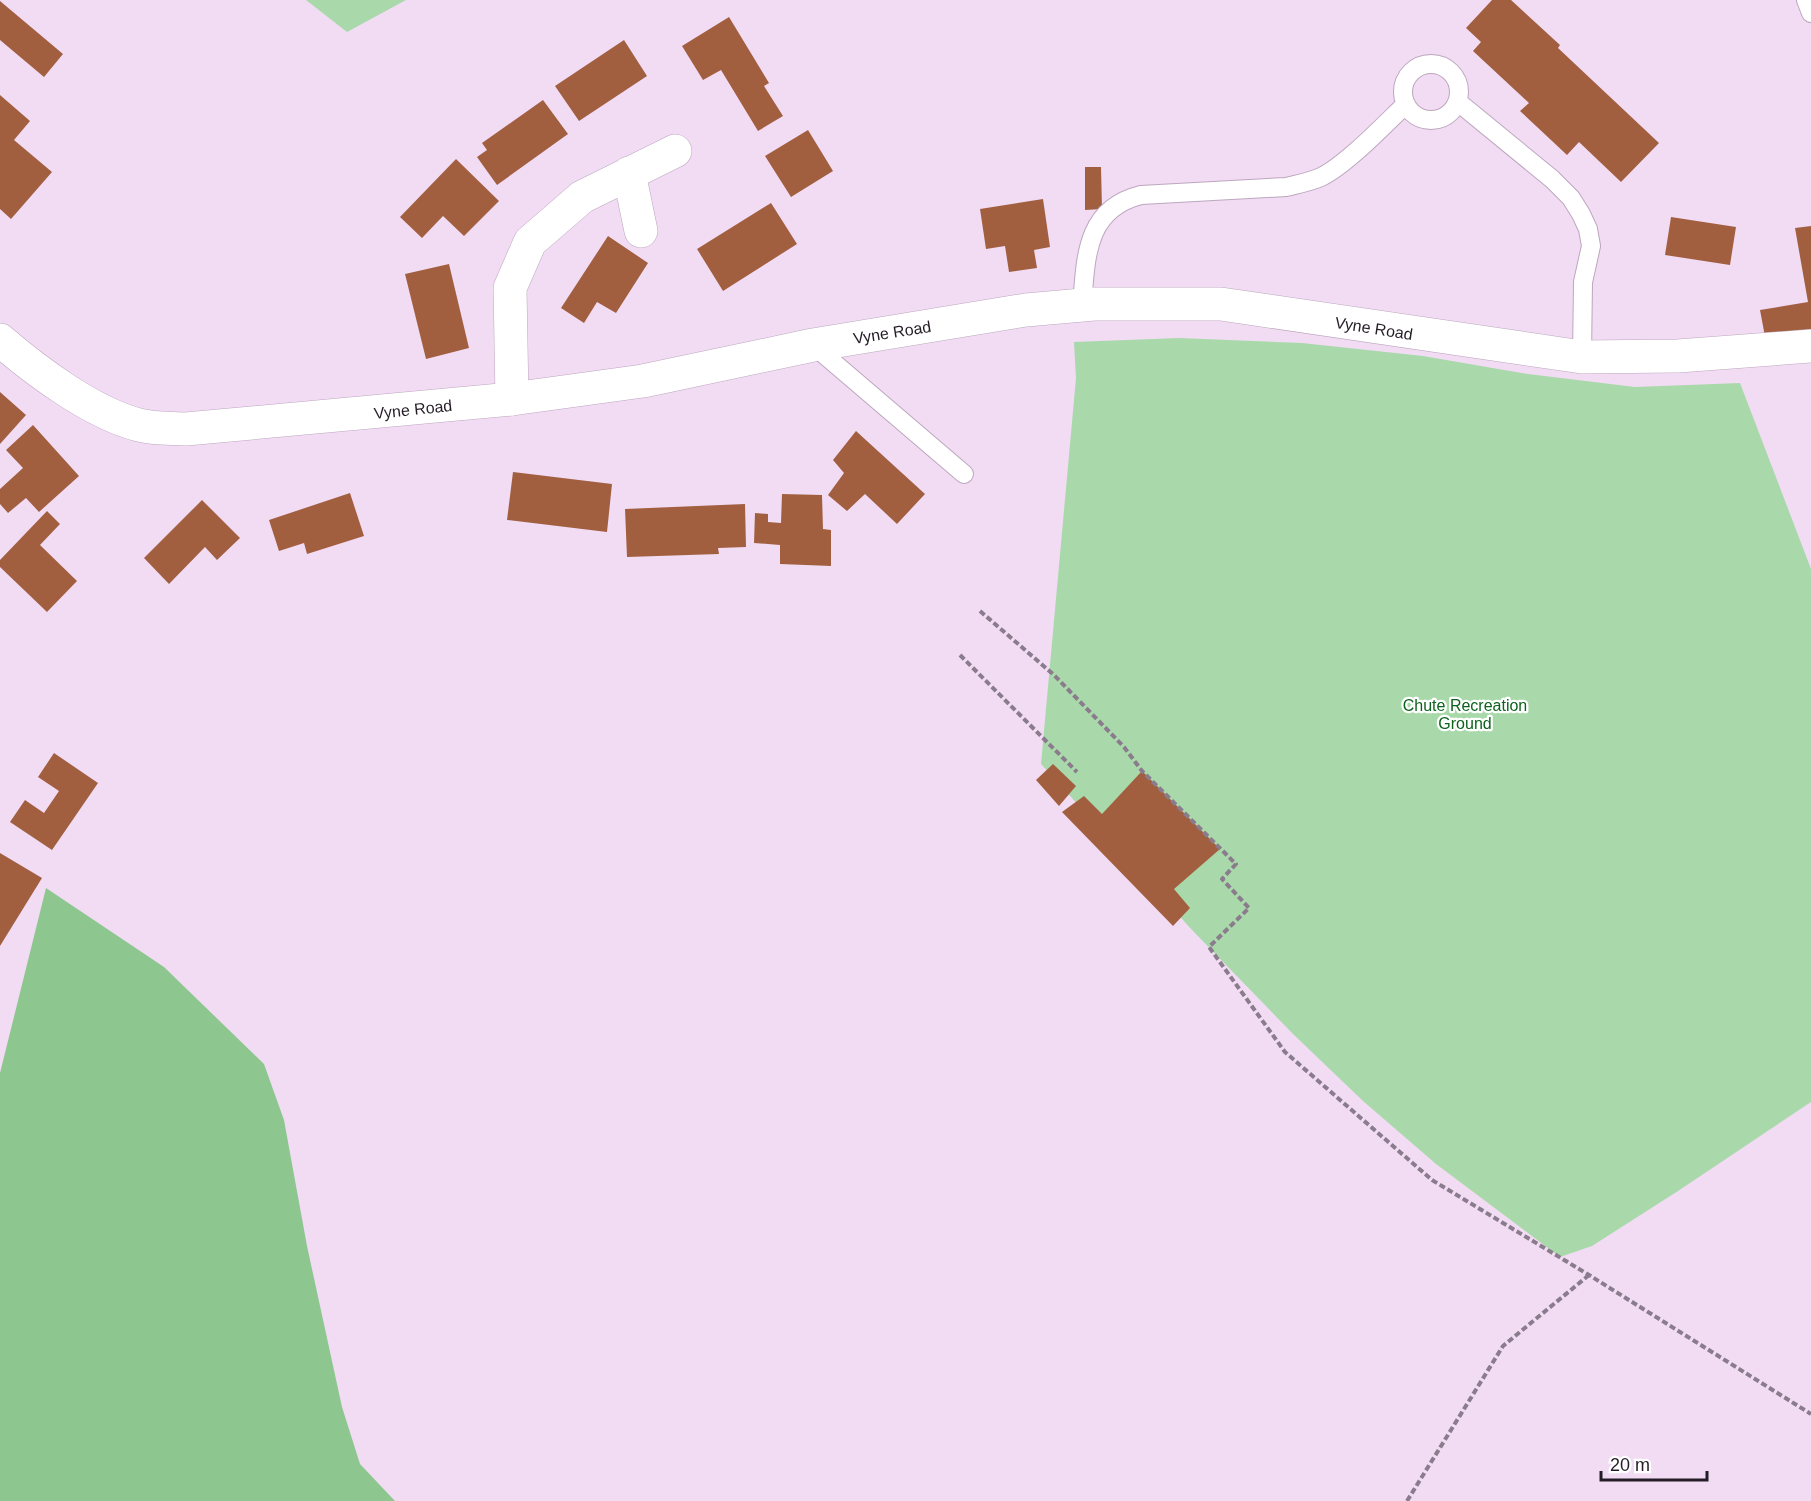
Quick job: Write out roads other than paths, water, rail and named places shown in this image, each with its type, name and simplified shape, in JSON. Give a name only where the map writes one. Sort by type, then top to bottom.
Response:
[{"type":"street","points":[[512,399],[510,288],[530,242],[582,196],[675,151]]},
{"type":"street","points":[[629,174],[641,231]]},
{"type":"street","name":"Vyne Road","points":[[0,340],[28,364],[83,400],[114,416],[141,426],[186,429],[512,399],[643,381],[813,345],[970,319],[1082,305],[1221,304],[1581,357],[1678,356],[1811,346]]},
{"type":"lane","points":[[1806,0],[1811,13]]},
{"type":"lane","points":[[1423,66],[1441,66],[1454,77],[1460,93],[1458,102],[1447,116],[1437,120],[1419,118],[1406,104],[1403,95],[1408,77],[1423,66]]},
{"type":"lane","points":[[1458,102],[1552,179],[1571,198],[1581,214],[1588,229],[1591,246],[1583,282],[1581,357]]},
{"type":"lane","points":[[1082,305],[1089,244],[1103,218],[1113,207],[1126,199],[1141,195],[1286,187],[1307,183],[1324,176],[1338,166],[1406,104]]},
{"type":"lane","points":[[813,345],[964,474]]},
{"type":"park label","name":"Chute Recreation Ground","points":[[1465,714]]}]
